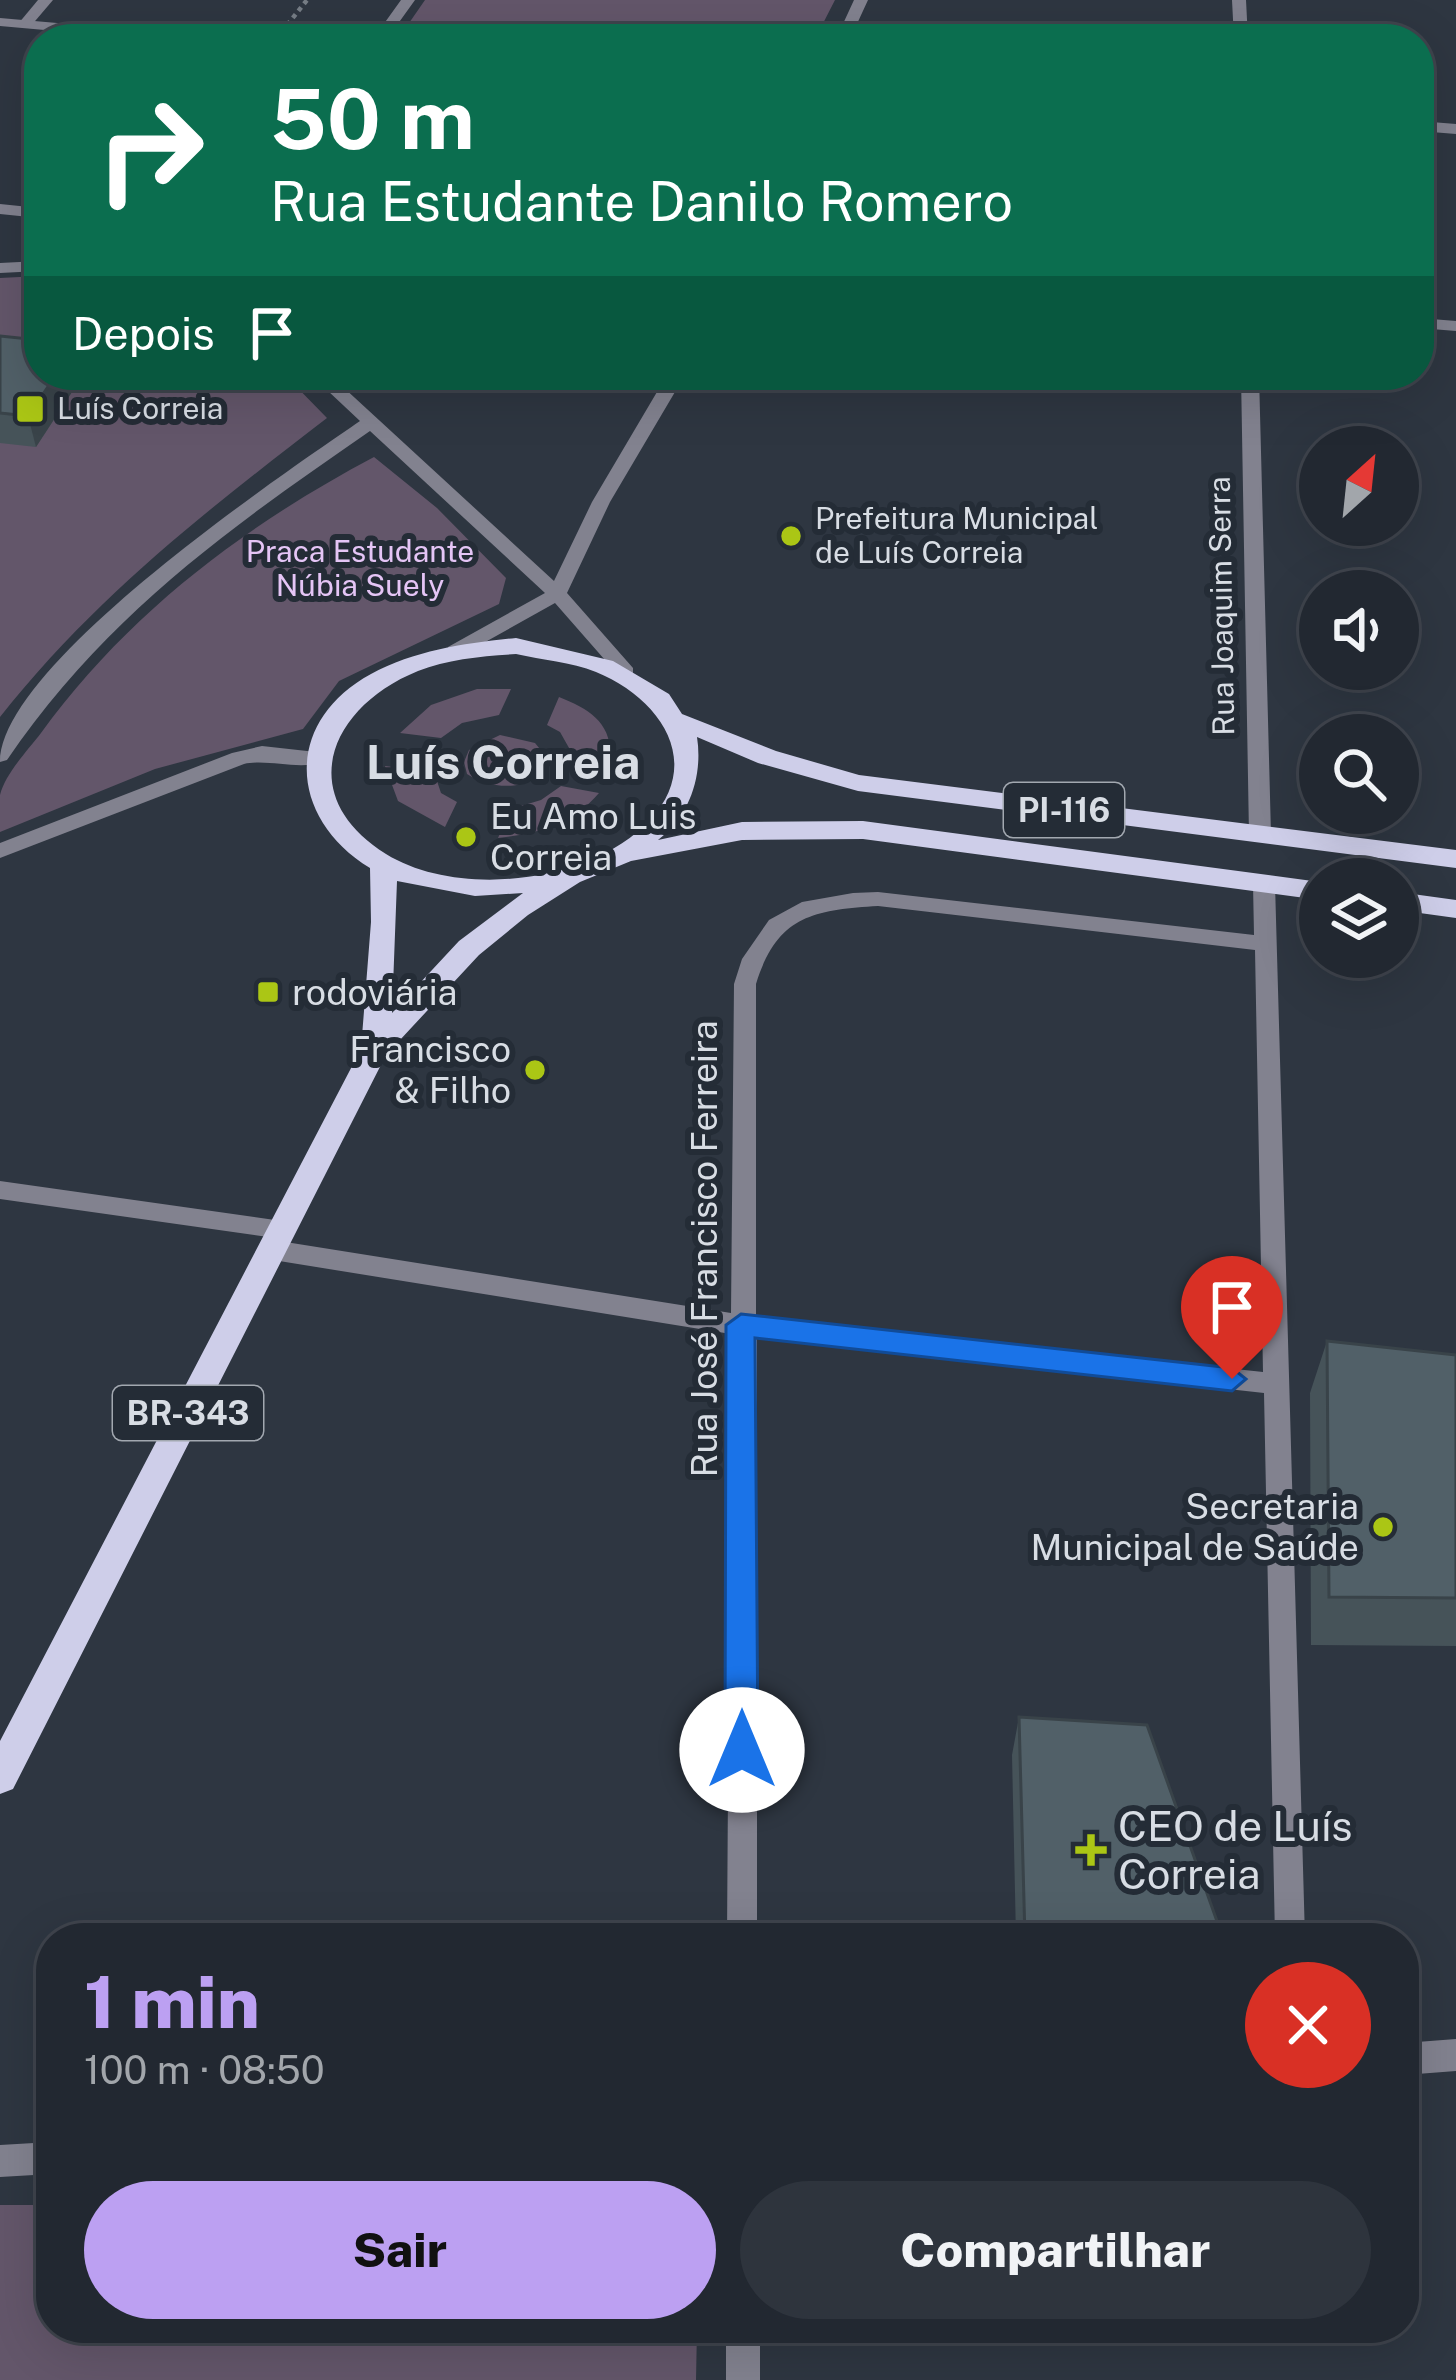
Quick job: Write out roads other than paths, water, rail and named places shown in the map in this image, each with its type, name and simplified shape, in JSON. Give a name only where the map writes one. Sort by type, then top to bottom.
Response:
[{"type":"main road","points":[[375,1049],[469,948],[518,908],[569,878],[619,859],[656,831],[680,798],[690,763],[682,722],[626,672],[575,652],[516,646],[455,651],[404,667],[362,691],[332,723],[316,759],[317,796],[340,835],[382,865],[440,884],[505,889],[569,878]]},
{"type":"main road","name":"PI-116","points":[[682,722],[767,757],[858,783],[1456,860]]},
{"type":"main road","name":"PI-116","points":[[619,859],[742,831],[863,830],[1299,888]]},
{"type":"main road","points":[[375,1049],[386,922],[382,865]]},
{"type":"main road","points":[[1419,905],[1456,909]]},
{"type":"main road","name":"BR-343","points":[[0,1777],[375,1049]]},
{"type":"street","points":[[0,22],[25,24],[46,0]]},
{"type":"street","points":[[336,390],[557,594],[626,672]]},
{"type":"street","points":[[455,651],[557,594],[601,502],[667,390]]},
{"type":"street","name":"Rua Joaquim Serra","points":[[1250,390],[1260,835]]},
{"type":"street","points":[[0,755],[43,693],[167,570],[371,422]]},
{"type":"street","points":[[0,851],[238,758],[262,753],[316,759]]},
{"type":"street","points":[[1264,884],[1290,1923]]},
{"type":"street","name":"Rua José Francisco Ferreira","points":[[742,1923],[741,1325],[745,984],[753,949],[771,927],[834,901],[878,898],[1265,944]]},
{"type":"street","points":[[0,1190],[741,1325],[1276,1384]]},
{"type":"street","points":[[1419,2058],[1456,2055]]},
{"type":"street","points":[[0,2161],[36,2159]]},
{"type":"street","points":[[743,2343],[743,2380]]},
{"type":"place","name":"Luís Correia","points":[[30,409]]},
{"type":"place","name":"Prefeitura Municipal de Luís Correia","points":[[791,536]]},
{"type":"place","name":"Eu Amo Luis Correia","points":[[466,837]]},
{"type":"place","name":"rodoviária","points":[[268,992]]},
{"type":"place","name":"Francisco & Filho","points":[[535,1070]]},
{"type":"place","name":"Secretaria Municipal de Saúde","points":[[1383,1527]]},
{"type":"place","name":"CEO de Luís Correia","points":[[1091,1850]]},
{"type":"district","name":"Luís Correia","points":[[503,762]]},
{"type":"park label","name":"Praca Estudante Núbia Suely","points":[[360,569]]}]
